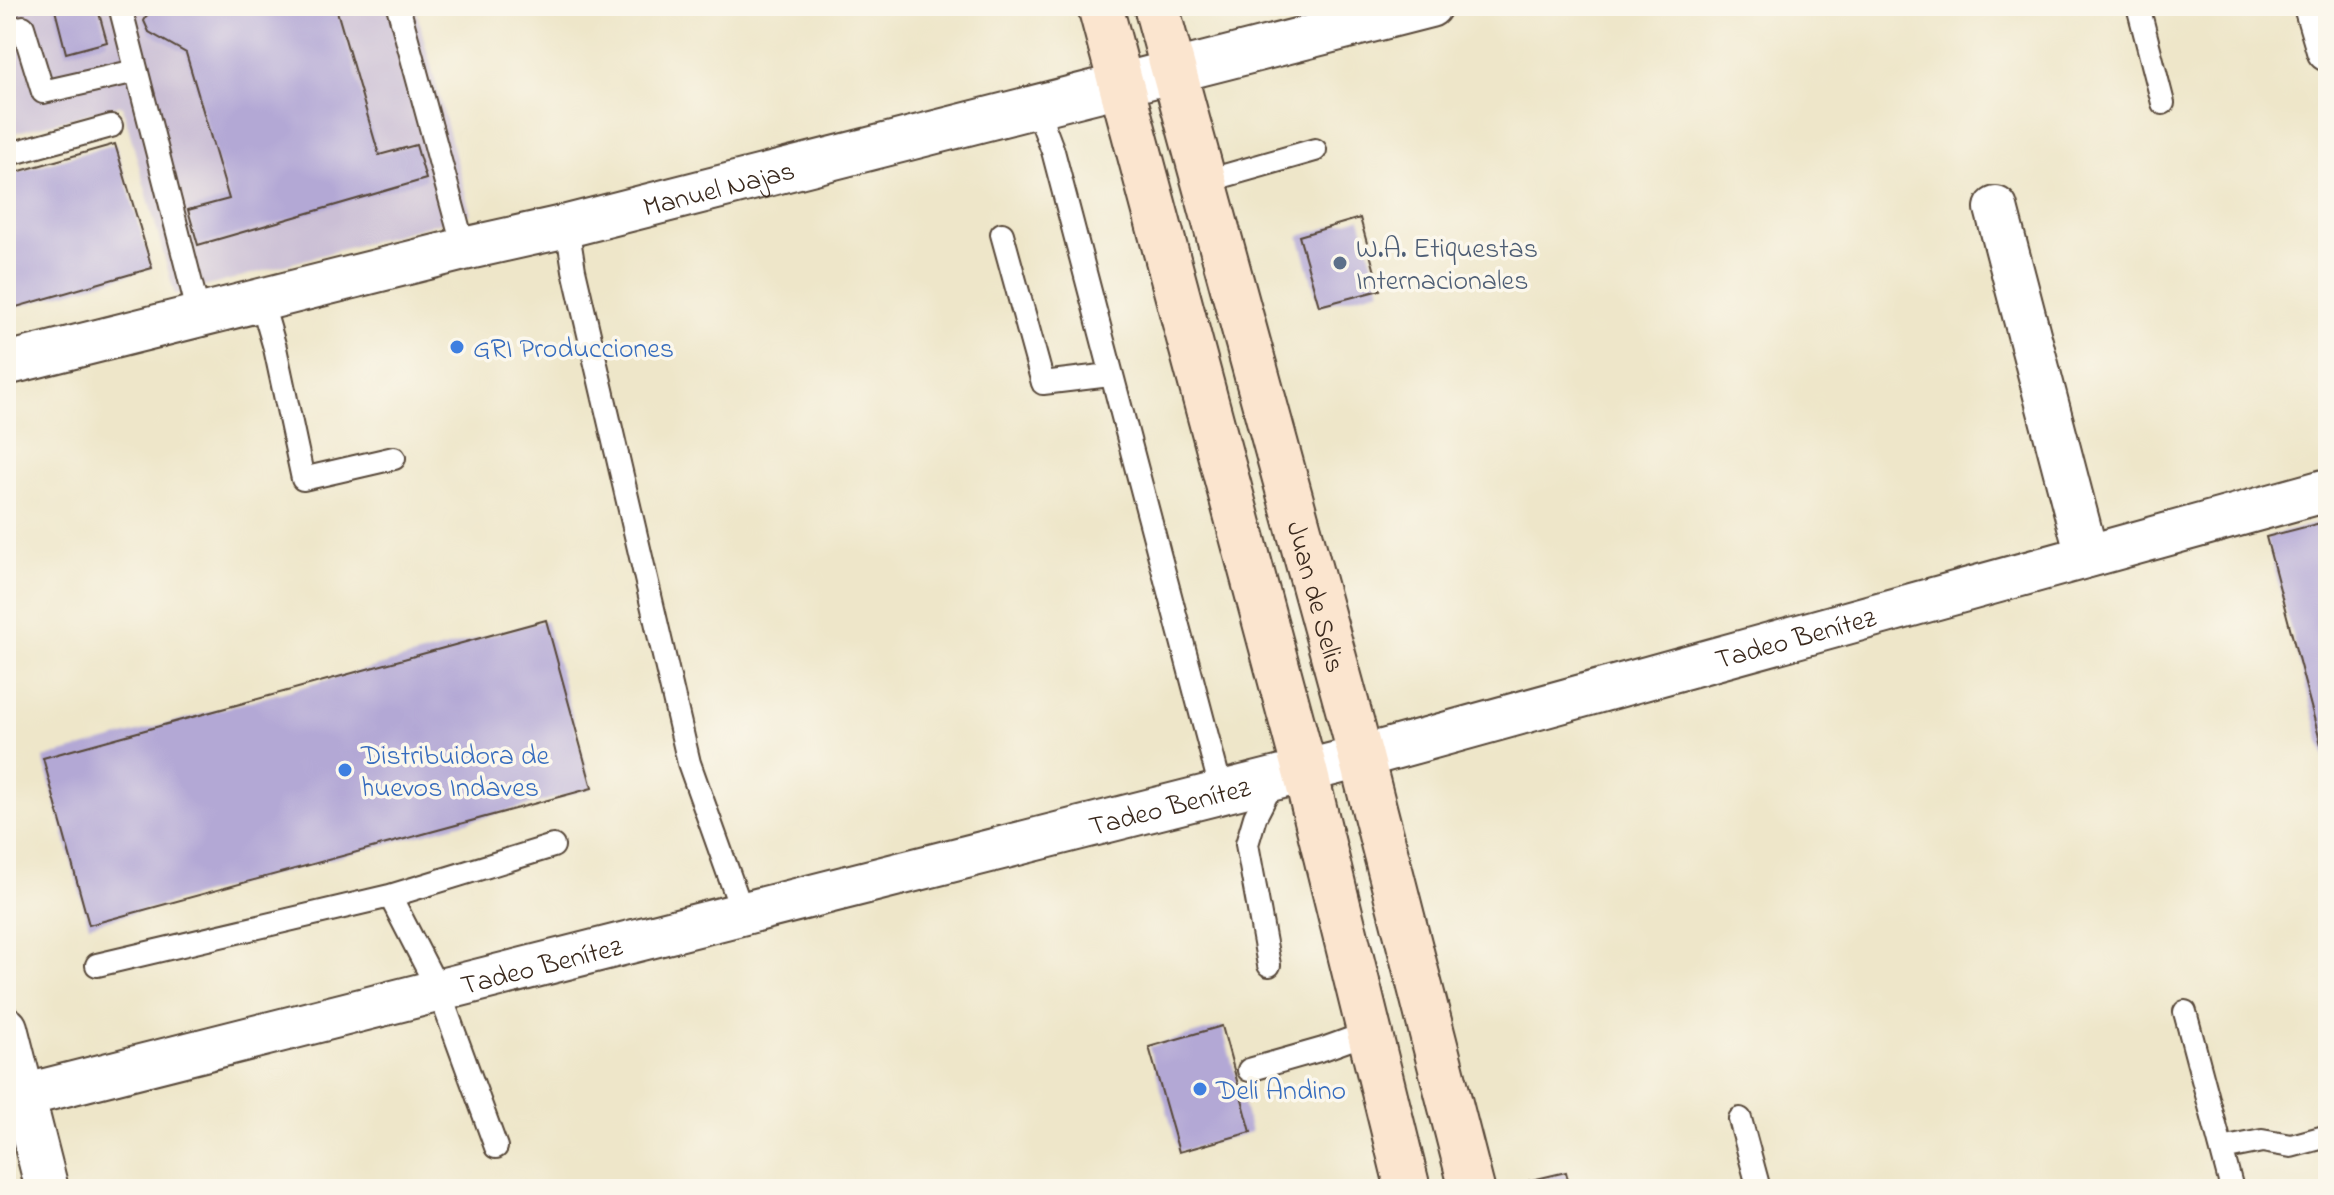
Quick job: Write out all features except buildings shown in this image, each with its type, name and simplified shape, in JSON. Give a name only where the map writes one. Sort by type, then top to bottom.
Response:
[{"type":"main road","name":"Juan de Selis","points":[[1100,6],[1290,776],[1370,1032],[1408,1189]]},
{"type":"main road","name":"Juan de Selis","points":[[1156,6],[1361,757],[1472,1189]]},
{"type":"street","name":"Manuel Najas","points":[[6,364],[567,226],[1430,6]]},
{"type":"street","points":[[2315,6],[2328,50]]},
{"type":"street","points":[[1996,208],[2087,556]]},
{"type":"street","name":"Tadeo Benítez","points":[[15,1098],[1290,776],[2328,490]]},
{"type":"street","points":[[6,1028],[15,1098],[47,1189]]},
{"type":"lane","points":[[120,6],[199,315]]},
{"type":"lane","points":[[398,6],[464,249]]},
{"type":"lane","points":[[2138,6],[2163,103]]},
{"type":"lane","points":[[23,27],[43,92],[136,71]]},
{"type":"lane","points":[[1036,106],[1053,151],[1222,793]]},
{"type":"lane","points":[[6,155],[111,126]]},
{"type":"lane","points":[[1203,182],[1315,150]]},
{"type":"lane","points":[[567,226],[574,270],[689,763],[743,914]]},
{"type":"lane","points":[[1002,234],[1043,383],[1110,375]]},
{"type":"lane","points":[[261,300],[275,348],[303,479],[394,458]]},
{"type":"lane","points":[[1269,965],[1247,844],[1255,817],[1290,776]]},
{"type":"lane","points":[[97,965],[390,896],[553,846]]},
{"type":"lane","points":[[390,896],[439,991],[496,1147]]},
{"type":"lane","points":[[2185,1012],[2232,1189]]},
{"type":"lane","points":[[1249,1070],[1370,1032]]},
{"type":"lane","points":[[1740,1119],[1759,1189]]},
{"type":"lane","points":[[2222,1149],[2262,1141],[2291,1146],[2328,1136]]},
{"type":"shaded area","points":[[38,6],[415,6],[471,214],[175,295],[122,105],[6,135],[6,15]]},
{"type":"place","name":"W.A. Etiquestas Internacionales","points":[[1340,263]]},
{"type":"place","name":"GRI Producciones","points":[[457,347]]},
{"type":"place","name":"Distribuidora de huevos Indaves","points":[[345,770]]},
{"type":"place","name":"Deli Andino","points":[[1200,1089]]}]
